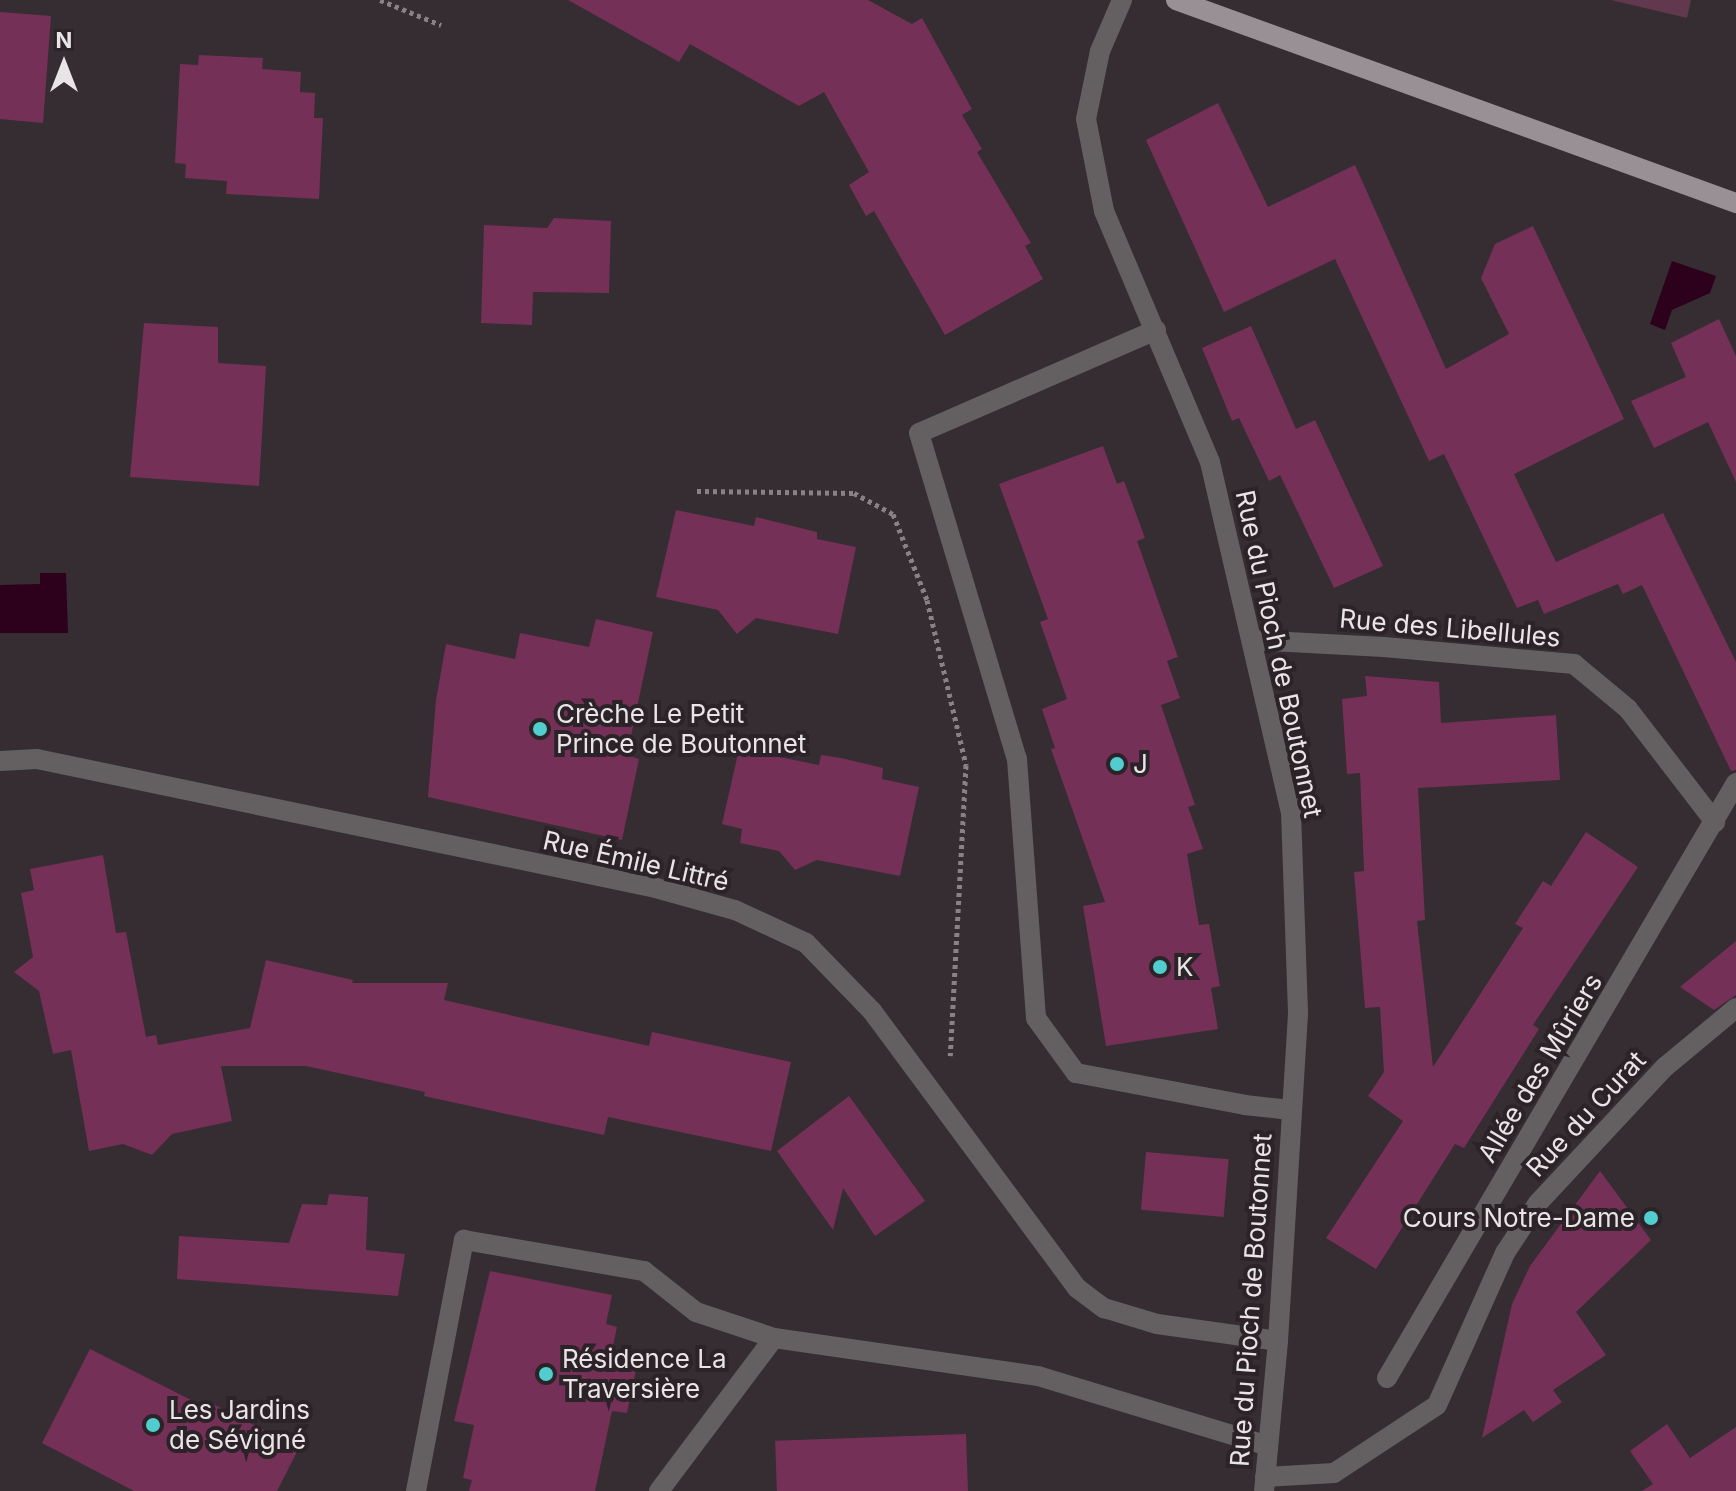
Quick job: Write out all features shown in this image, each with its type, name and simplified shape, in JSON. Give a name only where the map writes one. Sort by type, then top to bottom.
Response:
[{"type":"main road","points":[[1176,0],[1736,203]]},
{"type":"street","name":"Rue du Pioch de Boutonnet","points":[[1122,0],[1100,51],[1086,119],[1104,211],[1210,462],[1291,812],[1298,1014],[1278,1341],[1265,1484]]},
{"type":"street","points":[[1156,330],[919,433],[1017,759],[1036,1018],[1076,1073],[1245,1105],[1290,1110]]},
{"type":"street","name":"Rue des Libellules","points":[[1253,640],[1384,647],[1574,664],[1628,709],[1715,822]]},
{"type":"street","name":"Rue Émile Littré","points":[[0,761],[37,759],[656,888],[735,910],[806,943],[872,1011],[1077,1288],[1104,1308],[1157,1324],[1278,1341]]},
{"type":"street","name":"Allée des Mûriers","points":[[1387,1378],[1736,783]]},
{"type":"street","name":"Rue du Curat","points":[[1265,1484],[1334,1473],[1437,1405],[1505,1253],[1538,1203],[1665,1067],[1736,1008]]},
{"type":"street","points":[[416,1491],[464,1240],[644,1271],[696,1312],[774,1338],[1038,1376],[1268,1446]]},
{"type":"street","points":[[659,1491],[774,1338]]},
{"type":"path","points":[[380,0],[441,25]]},
{"type":"path","points":[[697,491],[854,493],[893,514],[927,600],[966,765],[953,1036],[942,1104]]},
{"type":"shaded area","points":[[1611,0],[1691,0],[1687,18]]},
{"type":"shaded area","points":[[1672,261],[1716,276],[1710,293],[1672,310],[1665,330],[1650,324]]},
{"type":"shaded area","points":[[40,573],[66,573],[68,633],[0,633],[0,585],[40,584]]},
{"type":"building","points":[[568,0],[868,0],[912,24],[922,18],[972,109],[962,115],[982,149],[977,152],[1031,243],[1025,246],[1043,279],[945,335],[874,211],[866,216],[849,185],[869,172],[824,92],[799,106],[690,44],[679,62]]},
{"type":"building","points":[[0,12],[51,16],[43,123],[0,119]]},
{"type":"building","points":[[199,55],[263,58],[262,69],[301,72],[300,92],[315,93],[314,118],[323,118],[319,199],[226,194],[227,181],[185,178],[186,164],[175,163],[180,64],[198,65]]},
{"type":"building","points":[[1218,103],[1268,207],[1355,165],[1446,369],[1509,334],[1481,278],[1495,244],[1533,226],[1624,419],[1514,474],[1556,562],[1663,513],[1736,662],[1736,770],[1731,771],[1642,585],[1623,594],[1618,584],[1544,614],[1538,600],[1517,608],[1444,454],[1429,461],[1335,259],[1224,312],[1146,140]]},
{"type":"building","points":[[554,218],[611,221],[609,293],[533,292],[532,325],[481,323],[484,225],[547,228]]},
{"type":"building","points":[[1719,319],[1736,356],[1736,482],[1708,422],[1654,448],[1631,401],[1686,377],[1671,343]]},
{"type":"building","points":[[144,323],[218,327],[218,363],[266,366],[259,486],[130,477]]},
{"type":"building","points":[[1251,326],[1296,429],[1315,420],[1383,566],[1334,588],[1280,475],[1269,481],[1239,418],[1232,421],[1202,348]]},
{"type":"building","points":[[1103,446],[1117,484],[1124,481],[1145,538],[1137,541],[1178,657],[1167,661],[1180,698],[1161,705],[1195,805],[1188,807],[1203,849],[1187,854],[1199,925],[1209,924],[1220,986],[1211,988],[1218,1029],[1106,1046],[1083,906],[1105,902],[1051,749],[1055,748],[1042,709],[1067,699],[1040,622],[1048,619],[999,484]]},
{"type":"building","points":[[676,510],[754,526],[756,517],[817,532],[817,539],[856,547],[838,634],[756,618],[737,634],[718,610],[656,597]]},
{"type":"building","name":"Crèche Le Petit Prince de Boutonnet","points":[[596,619],[653,632],[627,755],[639,759],[622,840],[428,797],[436,700],[446,644],[515,659],[520,633],[589,647]]},
{"type":"building","points":[[1365,676],[1439,682],[1441,723],[1556,715],[1560,780],[1418,788],[1425,920],[1417,921],[1433,1067],[1523,928],[1515,924],[1543,881],[1551,886],[1586,832],[1638,867],[1533,1025],[1539,1029],[1464,1148],[1455,1144],[1376,1269],[1326,1238],[1403,1121],[1368,1096],[1384,1072],[1380,1007],[1365,1008],[1354,872],[1364,871],[1360,773],[1347,774],[1342,699],[1367,696]]},
{"type":"building","points":[[739,749],[819,765],[821,755],[841,758],[883,768],[882,779],[919,787],[900,876],[817,860],[795,870],[779,851],[740,843],[742,829],[722,824]]},
{"type":"building","points":[[103,855],[116,933],[126,932],[146,1037],[156,1035],[158,1045],[250,1028],[266,960],[353,980],[352,983],[448,983],[444,1000],[649,1046],[652,1032],[791,1062],[771,1151],[608,1117],[604,1135],[424,1096],[425,1092],[306,1066],[221,1066],[232,1121],[172,1134],[152,1155],[123,1144],[89,1151],[71,1050],[53,1054],[39,991],[14,972],[33,957],[21,893],[34,890],[30,869]]},
{"type":"building","points":[[1736,941],[1736,995],[1714,1010],[1680,987]]},
{"type":"building","points":[[849,1096],[925,1201],[875,1236],[843,1188],[833,1230],[777,1151]]},
{"type":"building","points":[[1146,1152],[1229,1159],[1224,1217],[1141,1210]]},
{"type":"building","points":[[1600,1171],[1651,1240],[1576,1312],[1606,1355],[1553,1390],[1562,1402],[1533,1422],[1524,1410],[1482,1438],[1512,1304],[1530,1266]]},
{"type":"building","points":[[329,1194],[368,1197],[366,1250],[405,1254],[398,1296],[177,1279],[179,1236],[289,1243],[302,1204],[327,1205]]},
{"type":"building","name":"Résidence La Traversière","points":[[490,1271],[612,1295],[606,1324],[617,1327],[610,1360],[637,1365],[627,1413],[612,1411],[595,1491],[469,1491],[472,1480],[463,1478],[474,1425],[454,1421]]},
{"type":"building","name":"Les Jardins de Sévigné","points":[[90,1349],[205,1407],[207,1401],[299,1448],[277,1491],[134,1491],[42,1443]]},
{"type":"building","points":[[1667,1424],[1690,1458],[1736,1427],[1736,1491],[1642,1491],[1653,1484],[1630,1451]]},
{"type":"building","points":[[966,1434],[968,1491],[777,1491],[775,1441]]},
{"type":"place","name":"Crèche Le Petit Prince de Boutonnet","points":[[540,729]]},
{"type":"place","name":"J","points":[[1117,764]]},
{"type":"place","name":"K","points":[[1160,967]]},
{"type":"place","name":"Cours Notre-Dame","points":[[1651,1218]]},
{"type":"place","name":"Résidence La Traversière","points":[[546,1374]]},
{"type":"place","name":"Les Jardins de Sévigné","points":[[153,1425]]}]
